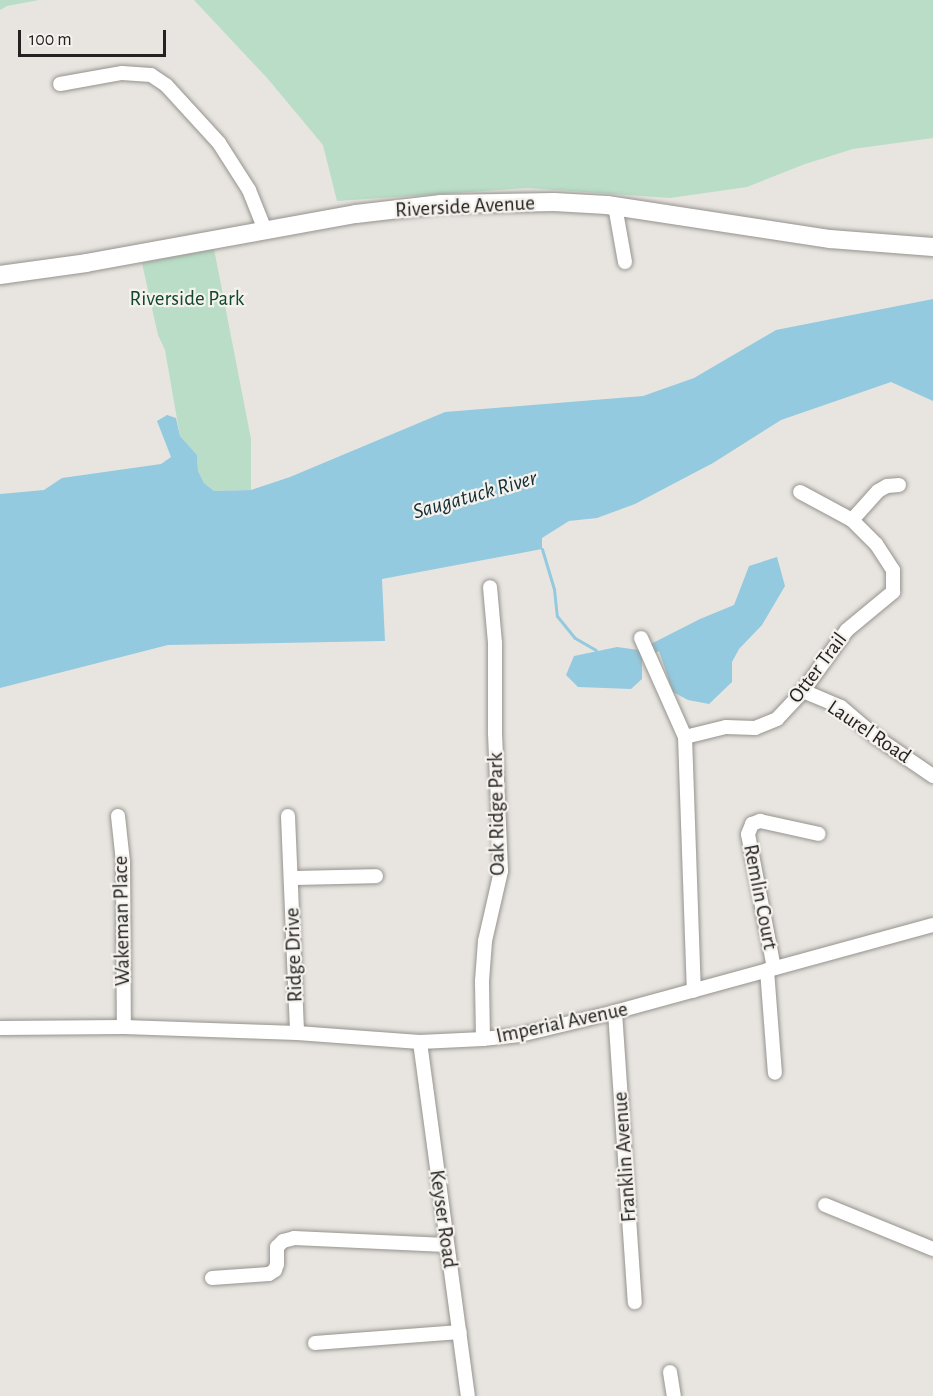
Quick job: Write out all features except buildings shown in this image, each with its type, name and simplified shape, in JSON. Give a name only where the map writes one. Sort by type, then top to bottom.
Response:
[{"type":"main road","name":"Riverside Avenue","points":[[0,275],[86,263],[356,214],[441,204],[554,202],[615,206],[830,239],[933,247]]},
{"type":"street","points":[[60,84],[122,73],[151,75],[166,85],[219,143],[249,190],[265,230]]},
{"type":"street","points":[[615,206],[626,262]]},
{"type":"street","points":[[852,520],[878,491],[888,486],[899,485]]},
{"type":"street","name":"Otter Trail","points":[[685,737],[726,728],[755,728],[777,719],[803,691],[847,630],[882,604],[893,592],[894,577],[891,563],[852,520],[800,492]]},
{"type":"street","name":"Oak Ridge Park","points":[[483,1039],[482,981],[485,941],[501,871],[495,733],[495,643],[490,587]]},
{"type":"street","points":[[642,640],[685,737],[694,991]]},
{"type":"street","name":"Laurel Road","points":[[803,691],[841,707],[876,737],[933,776]]},
{"type":"street","name":"Wakeman Place","points":[[118,816],[123,862],[124,1027]]},
{"type":"street","name":"Ridge Drive","points":[[288,816],[297,1032]]},
{"type":"street","name":"Remlin Court","points":[[770,969],[748,834],[752,824],[760,822],[819,834]]},
{"type":"street","name":"Ridge Drive","points":[[291,878],[376,876]]},
{"type":"street","name":"Imperial Avenue","points":[[0,1028],[124,1027],[297,1032],[420,1042],[520,1035],[694,991],[933,925]]},
{"type":"street","points":[[770,969],[775,1072]]},
{"type":"street","name":"Franklin Avenue","points":[[615,1012],[635,1302]]},
{"type":"street","name":"Keyser Road","points":[[420,1042],[468,1396]]},
{"type":"street","points":[[825,1204],[933,1249]]},
{"type":"street","points":[[212,1278],[269,1274],[277,1264],[277,1247],[283,1241],[294,1238],[446,1245]]},
{"type":"street","points":[[315,1343],[460,1332]]},
{"type":"street","points":[[670,1372],[674,1396]]},
{"type":"green space","points":[[0,0],[39,0],[7,6],[0,10]]},
{"type":"green space","points":[[194,0],[933,0],[933,138],[853,149],[805,164],[747,187],[670,198],[528,188],[337,201],[323,145],[268,79]]},
{"type":"green space","name":"Riverside Park","points":[[214,249],[251,439],[251,490],[214,491],[204,483],[198,471],[197,455],[180,436],[165,350],[158,335],[142,263]]},
{"type":"water","name":"Saugatuck River","points":[[933,299],[933,401],[891,382],[781,420],[713,463],[635,504],[597,518],[569,521],[542,538],[542,549],[382,579],[385,641],[168,645],[0,688],[0,494],[44,490],[62,478],[161,464],[171,457],[157,421],[167,415],[176,418],[180,436],[197,455],[198,471],[204,483],[214,491],[251,490],[290,477],[445,412],[643,396],[694,378],[776,330]]},
{"type":"water","points":[[777,557],[785,586],[762,625],[739,649],[732,662],[732,682],[709,704],[688,700],[673,692],[659,651],[642,659],[642,679],[631,689],[578,687],[566,675],[574,656],[617,647],[639,650],[700,619],[734,605],[749,566]]},
{"type":"waterway","points":[[542,549],[554,589],[557,616],[575,638],[596,650]]}]
